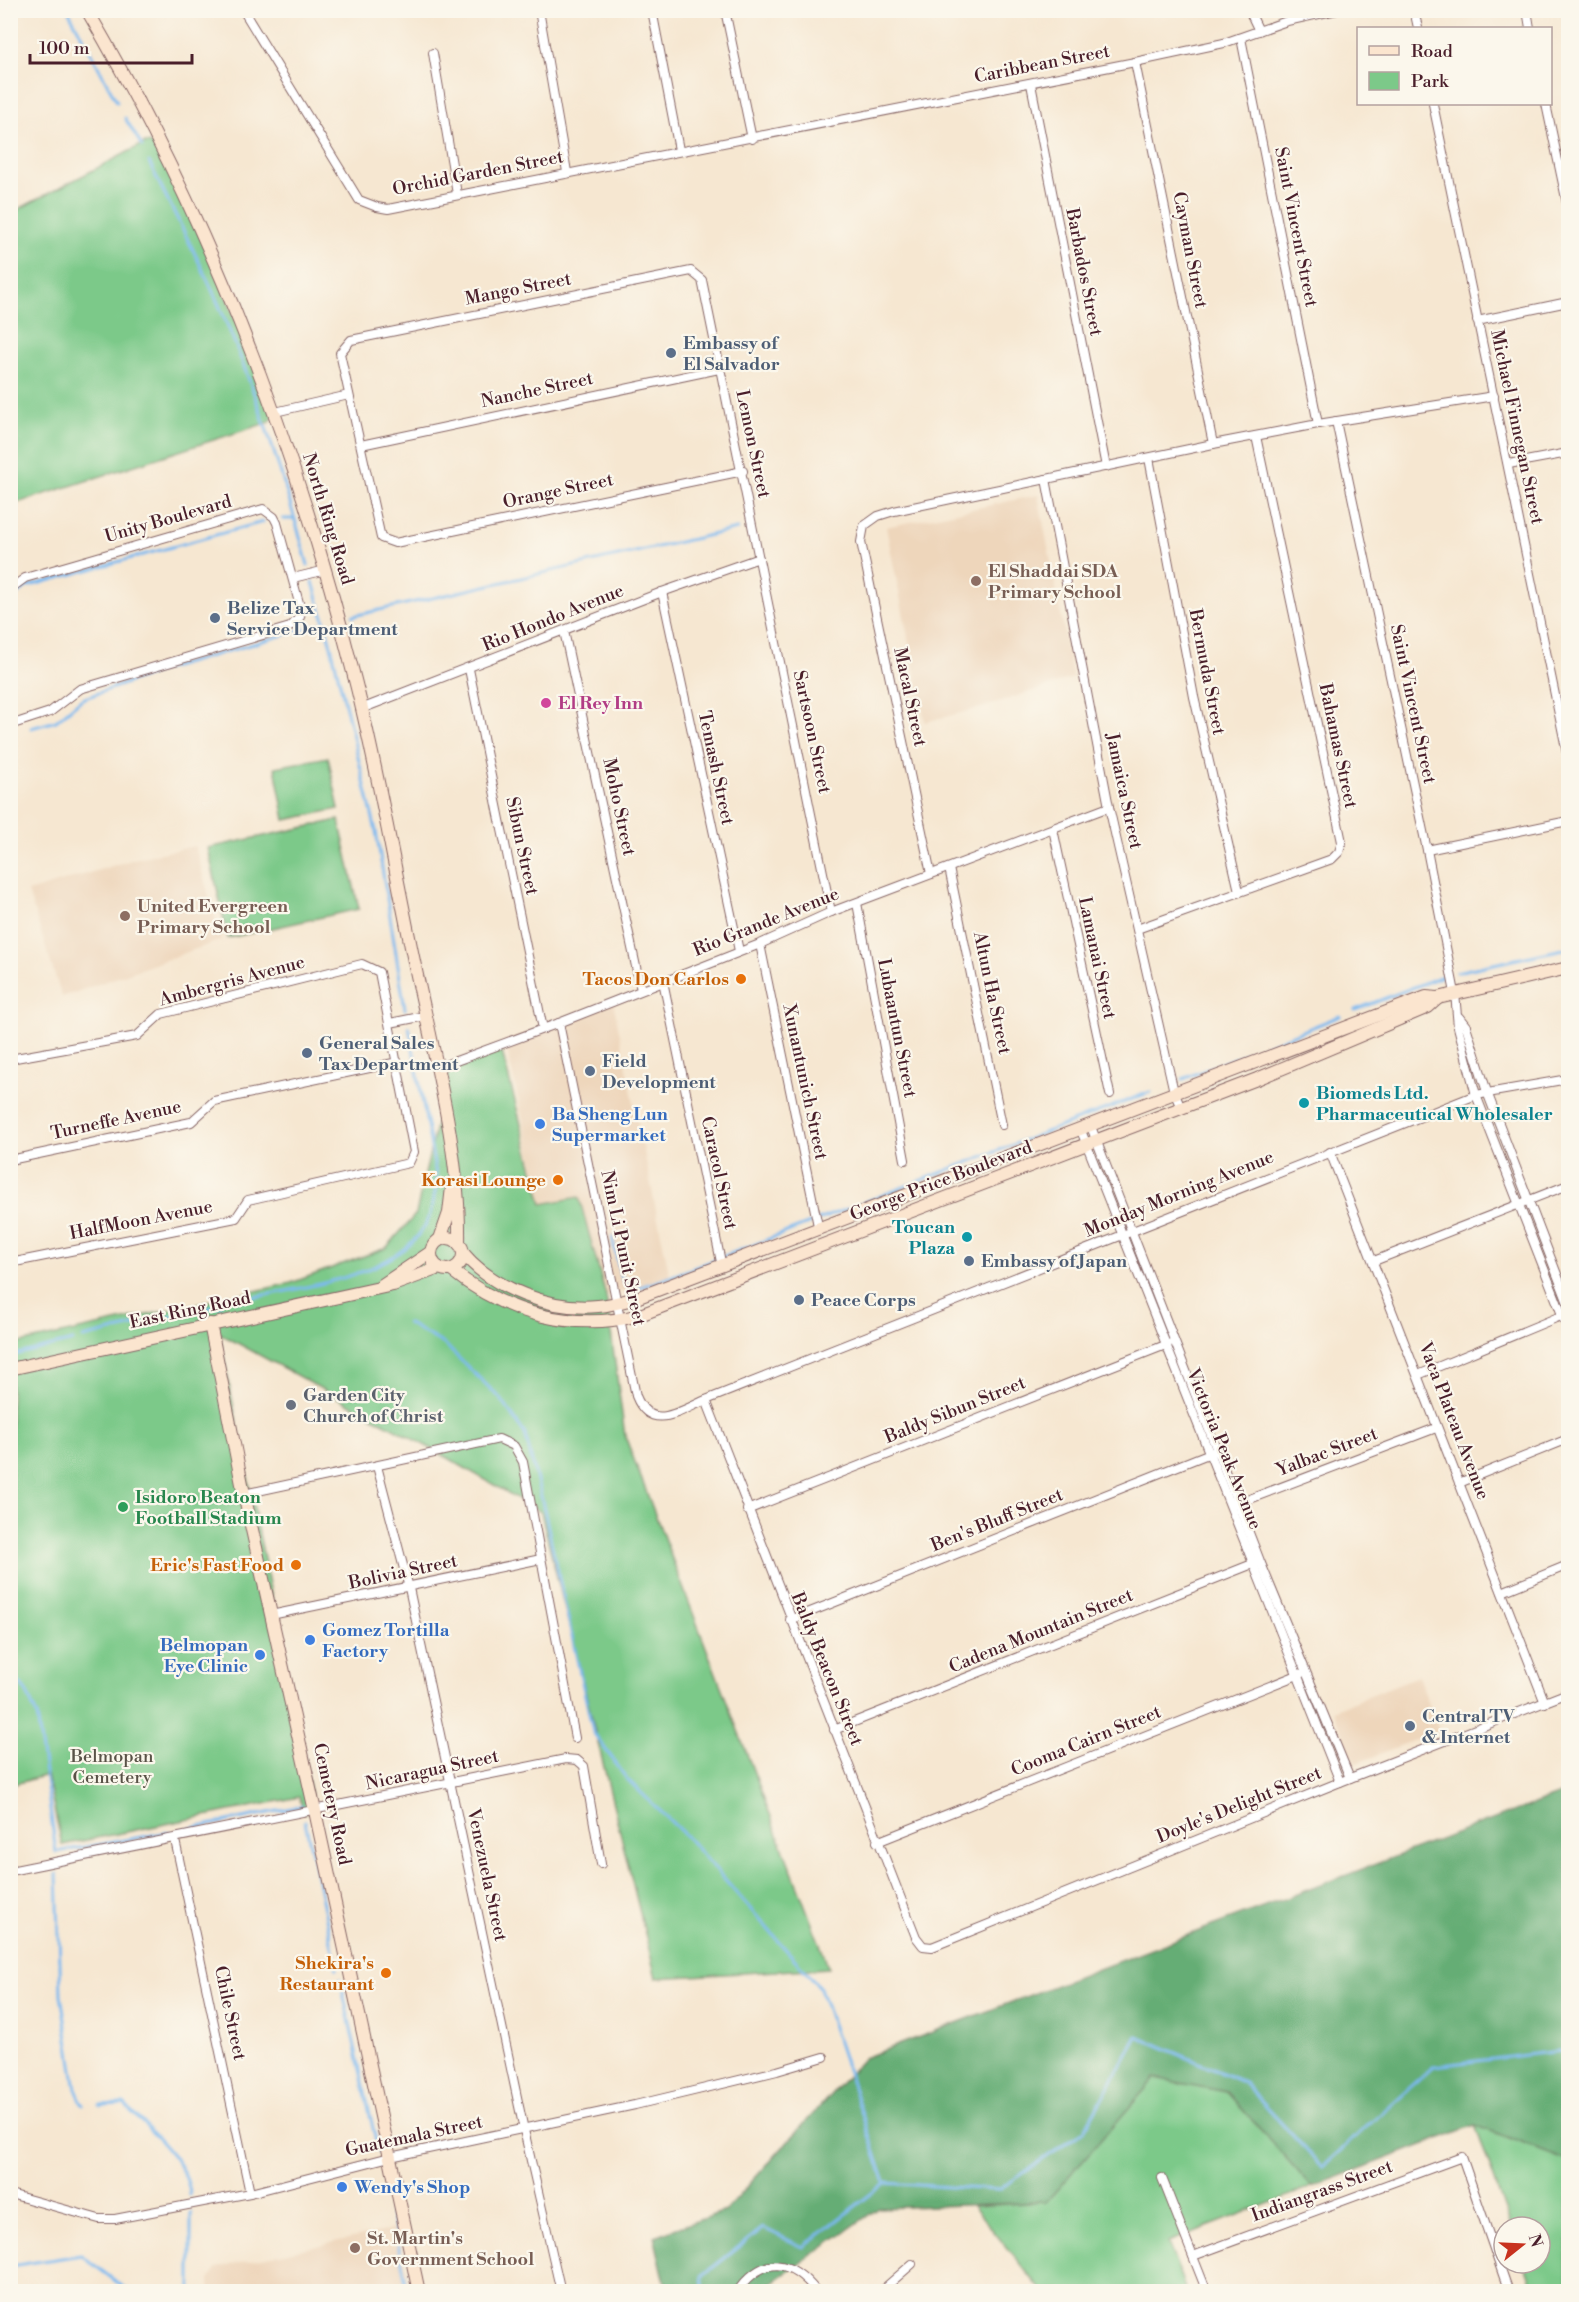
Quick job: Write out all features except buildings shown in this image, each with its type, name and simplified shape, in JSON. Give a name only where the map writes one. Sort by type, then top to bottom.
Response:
[{"type":"main road","name":"North Ring Road","points":[[87,10],[139,101],[186,195],[248,337],[326,570],[361,709],[437,1068],[459,1198],[461,1249]]},
{"type":"main road","name":"George Price Boulevard","points":[[461,1249],[477,1268],[535,1297],[581,1306],[617,1302],[654,1293],[1426,997],[1438,998],[1569,968]]},
{"type":"main road","name":"George Price Boulevard","points":[[445,1269],[485,1293],[531,1312],[576,1323],[621,1319],[656,1309],[898,1218],[1181,1108],[1428,1007],[1438,998]]},
{"type":"main road","name":"North Ring Road","points":[[440,1239],[449,1214],[455,1177]]},
{"type":"main road","points":[[892,1202],[898,1218]]},
{"type":"main road","points":[[450,1238],[461,1249],[460,1264],[378,1288],[431,1252],[440,1239],[450,1238]]},
{"type":"main road","points":[[431,1252],[433,1262],[445,1269]]},
{"type":"main road","name":"East Ring Road","points":[[10,1369],[378,1288]]},
{"type":"main road","points":[[531,1312],[535,1297]]},
{"type":"main road","name":"Cemetery Road","points":[[210,1324],[244,1494],[419,2292]]},
{"type":"street","name":"Orchid Garden Street","points":[[243,10],[359,200],[377,207],[388,209],[679,150],[752,139]]},
{"type":"street","points":[[539,10],[567,172]]},
{"type":"street","points":[[652,10],[679,150]]},
{"type":"street","points":[[741,10],[725,12],[752,139]]},
{"type":"street","points":[[1249,10],[1259,31]]},
{"type":"street","name":"Caribbean Street","points":[[752,139],[1136,62],[1241,38],[1287,21],[1337,10]]},
{"type":"street","points":[[1414,10],[1418,27]]},
{"type":"street","points":[[1527,10],[1530,27]]},
{"type":"street","name":"Saint Vincent Street","points":[[1241,38],[1318,424]]},
{"type":"street","points":[[433,52],[457,194]]},
{"type":"street","name":"Cayman Street","points":[[1136,62],[1213,444]]},
{"type":"street","name":"Barbados Street","points":[[1031,84],[1106,467]]},
{"type":"street","name":"Michael Finnegan Street","points":[[1433,105],[1569,758]]},
{"type":"street","points":[[1546,105],[1569,208]]},
{"type":"street","name":"Mango Street","points":[[349,394],[340,353],[351,340],[691,271]]},
{"type":"street","name":"Lemon Street","points":[[691,271],[702,280],[719,369],[743,471],[759,558]]},
{"type":"street","points":[[1477,321],[1569,302]]},
{"type":"street","name":"Nanche Street","points":[[361,445],[719,369]]},
{"type":"street","points":[[274,412],[349,394],[361,445]]},
{"type":"street","points":[[1046,479],[1318,424],[1494,396]]},
{"type":"street","name":"Saint Vincent Street","points":[[1336,421],[1427,850],[1459,1017]]},
{"type":"street","name":"Bahamas Street","points":[[1137,929],[1332,859],[1339,852],[1342,842],[1256,436]]},
{"type":"street","name":"Orange Street","points":[[361,445],[381,538],[395,543],[569,505],[743,471]]},
{"type":"street","points":[[1509,464],[1569,453]]},
{"type":"street","name":"Bermuda Street","points":[[1149,458],[1194,697],[1239,891]]},
{"type":"street","name":"Macal Street","points":[[931,874],[861,542],[864,526],[894,511],[1046,479]]},
{"type":"street","name":"Jamaica Street","points":[[1046,479],[1109,807],[1174,1092],[1181,1108]]},
{"type":"street","name":"Unity Boulevard","points":[[10,590],[25,578],[263,509],[269,512],[277,523],[293,578]]},
{"type":"street","name":"Rio Hondo Avenue","points":[[361,709],[469,669],[662,592],[759,558]]},
{"type":"street","name":"Sartsoon Street","points":[[759,558],[831,912]]},
{"type":"street","points":[[10,725],[50,712],[80,689],[290,627],[300,617],[301,609],[293,578],[326,570]]},
{"type":"street","name":"Temash Street","points":[[662,592],[739,951]]},
{"type":"street","name":"Moho Street","points":[[564,631],[641,990]]},
{"type":"street","name":"Sibun Street","points":[[469,669],[543,1029]]},
{"type":"street","name":"Rio Grande Avenue","points":[[437,1068],[760,944],[831,912],[1109,807]]},
{"type":"street","points":[[1427,850],[1569,821]]},
{"type":"street","name":"Lamanai Street","points":[[1053,829],[1110,1094]]},
{"type":"street","name":"Altun Ha Street","points":[[949,868],[1002,1125]]},
{"type":"street","name":"Lubaantun Street","points":[[857,903],[905,1160]]},
{"type":"street","name":"Xunantunich Street","points":[[760,944],[818,1226]]},
{"type":"street","name":"Ambergris Avenue","points":[[10,1059],[137,1036],[161,1014],[362,964],[380,972],[390,1023]]},
{"type":"street","name":"Caracol Street","points":[[663,981],[722,1267]]},
{"type":"street","points":[[398,1062],[390,1023],[425,1016]]},
{"type":"street","points":[[1459,1017],[1466,1026],[1486,1092],[1569,1303]]},
{"type":"street","points":[[1459,1017],[1458,1027],[1476,1095],[1565,1314],[1569,1330]]},
{"type":"street","name":"Nim Li Punit Street","points":[[559,1023],[641,1408],[654,1418],[664,1417],[706,1401]]},
{"type":"street","name":"Turneffe Avenue","points":[[10,1160],[191,1122],[214,1101],[398,1062]]},
{"type":"street","name":"HalfMoon Avenue","points":[[10,1263],[236,1218],[248,1200],[409,1163],[414,1152],[398,1062]]},
{"type":"street","name":"Monday Morning Avenue","points":[[706,1401],[1476,1095],[1569,1079]]},
{"type":"street","points":[[1085,1126],[1131,1231],[1175,1341],[1212,1452],[1239,1503],[1256,1562],[1306,1672],[1350,1778]]},
{"type":"street","name":"Victoria Peak Avenue","points":[[1091,1142],[1122,1234],[1212,1452],[1230,1507],[1256,1562],[1297,1675],[1340,1782]]},
{"type":"street","name":"Vaca Plateau Avenue","points":[[1330,1152],[1545,1702]]},
{"type":"street","points":[[1374,1261],[1569,1185]]},
{"type":"street","points":[[1418,1375],[1565,1314]]},
{"type":"street","name":"Baldy Sibun Street","points":[[747,1510],[1175,1341]]},
{"type":"street","name":"Baldy Beacon Street","points":[[706,1401],[877,1842],[916,1937],[923,1946]]},
{"type":"street","name":"Yalbac Street","points":[[1230,1507],[1436,1428]]},
{"type":"street","points":[[244,1494],[499,1439],[514,1446],[523,1462],[575,1738]]},
{"type":"street","points":[[1459,1483],[1569,1439]]},
{"type":"street","name":"Ben's Bluff Street","points":[[790,1620],[1212,1452]]},
{"type":"street","name":"Venezuela Street","points":[[377,1466],[409,1588],[524,2130],[561,2292]]},
{"type":"street","name":"Bolivia Street","points":[[271,1615],[541,1559]]},
{"type":"street","name":"Cadena Mountain Street","points":[[834,1730],[1256,1562]]},
{"type":"street","points":[[1502,1592],[1569,1565]]},
{"type":"street","name":"Cooma Cairn Street","points":[[877,1842],[1306,1672]]},
{"type":"street","name":"Doyle's Delight Street","points":[[923,1946],[932,1947],[1350,1778],[1569,1693]]},
{"type":"street","name":"Nicaragua Street","points":[[10,1871],[176,1840],[566,1759],[577,1760],[584,1766],[601,1864]]},
{"type":"street","name":"Chile Street","points":[[176,1840],[250,2193]]},
{"type":"street","name":"Guatemala Street","points":[[10,2194],[107,2219],[250,2193],[390,2157],[524,2130],[737,2081],[824,2057]]},
{"type":"street","name":"Indiangrass Street","points":[[1193,2256],[1462,2157],[1509,2292]]},
{"type":"street","points":[[1162,2178],[1207,2292]]},
{"type":"street","points":[[880,2292],[912,2264]]},
{"type":"street","points":[[737,2292],[755,2274],[771,2266],[780,2265],[803,2274],[818,2292]]},
{"type":"shaded area","name":"El Shaddai SDA Primary School","points":[[1038,495],[1073,678],[984,707],[925,722],[886,527]]},
{"type":"shaded area","name":"United Evergreen Primary School","points":[[195,846],[221,940],[62,997],[28,892],[138,858]]},
{"type":"shaded area","points":[[613,1001],[670,1278],[606,1296],[579,1197],[542,1204],[505,1041]]},
{"type":"shaded area","points":[[1418,1676],[1439,1730],[1355,1764],[1333,1710]]},
{"type":"shaded area","name":"St. Martin's Government School","points":[[398,2228],[410,2284],[377,2292],[210,2291],[209,2280],[217,2268]]},
{"type":"green space","points":[[145,143],[162,145],[275,412],[270,422],[11,505],[11,213]]},
{"type":"green space","points":[[328,757],[339,809],[285,820],[275,767]]},
{"type":"green space","points":[[339,820],[359,909],[228,938],[208,848]]},
{"type":"green space","name":"Belmopan Cemetery","points":[[501,1048],[542,1204],[579,1197],[606,1296],[625,1436],[829,1968],[656,1978],[541,1512],[430,1448],[219,1333],[314,1809],[304,1813],[299,1797],[62,1845],[47,1775],[11,1785],[11,1345],[291,1283],[386,1248],[416,1214],[448,1072]]},
{"type":"green space","points":[[1568,1791],[1568,2160],[1475,2125],[1312,2187],[1227,2092],[1155,2078],[1046,2202],[879,2208],[760,2291],[667,2291],[654,2236],[725,2211],[864,2058]]},
{"type":"green space","points":[[1155,2078],[1227,2092],[1312,2187],[1168,2242],[1186,2291],[1042,2291],[973,2206],[1046,2202]]},
{"type":"green space","points":[[1475,2125],[1568,2160],[1568,2291],[1534,2291],[1528,2275],[1552,2275],[1552,2215],[1507,2215]]},
{"type":"waterway","points":[[68,10],[117,102]]},
{"type":"waterway","points":[[125,118],[142,146]]},
{"type":"waterway","points":[[149,162],[204,273],[234,341],[269,436],[308,565]]},
{"type":"waterway","points":[[283,519],[295,519]]},
{"type":"waterway","points":[[10,600],[26,587],[263,522]]},
{"type":"waterway","points":[[353,616],[737,529]]},
{"type":"waterway","points":[[313,582],[376,831],[405,1009]]},
{"type":"waterway","points":[[31,728],[56,721],[82,699],[163,670],[325,623]]},
{"type":"waterway","points":[[1456,972],[1568,948]]},
{"type":"waterway","points":[[1355,1010],[1445,975]]},
{"type":"waterway","points":[[1183,1079],[1340,1016]]},
{"type":"waterway","points":[[240,1300],[313,1286],[364,1271],[387,1260],[407,1246],[423,1229],[431,1212],[437,1180],[409,1027]]},
{"type":"waterway","points":[[612,1237],[620,1273],[625,1283],[637,1288],[1150,1092]]},
{"type":"waterway","points":[[83,1338],[221,1305]]},
{"type":"waterway","points":[[407,1323],[444,1344],[501,1399],[525,1434],[542,1500],[593,1732],[627,1779],[686,1836],[820,1988],[885,2183]]},
{"type":"waterway","points":[[10,1356],[73,1341]]},
{"type":"waterway","points":[[10,1672],[26,1691],[37,1715],[56,1852],[170,1832]]},
{"type":"waterway","points":[[179,1831],[302,1806]]},
{"type":"waterway","points":[[305,1821],[337,1969]]},
{"type":"waterway","points":[[57,1874],[61,1995],[76,2089],[83,2105]]},
{"type":"waterway","points":[[340,1979],[378,2151]]},
{"type":"waterway","points":[[704,2292],[702,2276],[763,2228],[803,2247],[885,2183],[999,2190],[1084,2131],[1137,2036],[1243,2082],[1322,2167],[1434,2066],[1568,2050]]},
{"type":"waterway","points":[[100,2105],[124,2104],[174,2158],[188,2183],[190,2195]]},
{"type":"waterway","points":[[382,2167],[408,2292]]},
{"type":"waterway","points":[[191,2213],[191,2292]]},
{"type":"waterway","points":[[10,2266],[81,2255],[130,2292]]},
{"type":"place","name":"Embassy of El Salvador","points":[[671,353]]},
{"type":"place","name":"El Shaddai SDA Primary School","points":[[976,581]]},
{"type":"place","name":"Belize Tax Service Department","points":[[215,618]]},
{"type":"place","name":"El Rey Inn","points":[[546,703]]},
{"type":"place","name":"United Evergreen Primary School","points":[[125,916]]},
{"type":"place","name":"Tacos Don Carlos","points":[[741,979]]},
{"type":"place","name":"General Sales Tax Department","points":[[307,1053]]},
{"type":"place","name":"Field Development","points":[[590,1071]]},
{"type":"place","name":"Biomeds Ltd. Pharmaceutical Wholesaler","points":[[1304,1103]]},
{"type":"place","name":"Ba Sheng Lun Supermarket","points":[[540,1124]]},
{"type":"place","name":"Korasi Lounge","points":[[558,1180]]},
{"type":"place","name":"Toucan Plaza","points":[[967,1237]]},
{"type":"place","name":"Embassy of Japan","points":[[969,1261]]},
{"type":"place","name":"Peace Corps","points":[[799,1300]]},
{"type":"place","name":"Garden City Church of Christ","points":[[291,1405]]},
{"type":"place","name":"Isidoro Beaton Football Stadium","points":[[123,1507]]},
{"type":"place","name":"Eric's Fast Food","points":[[296,1565]]},
{"type":"place","name":"Gomez Tortilla Factory","points":[[310,1640]]},
{"type":"place","name":"Belmopan Eye Clinic","points":[[260,1655]]},
{"type":"place","name":"Central TV & Internet","points":[[1410,1726]]},
{"type":"place","name":"Shekira's Restaurant","points":[[386,1973]]},
{"type":"place","name":"Wendy's Shop","points":[[342,2187]]},
{"type":"place","name":"St. Martin's Government School","points":[[355,2248]]}]
